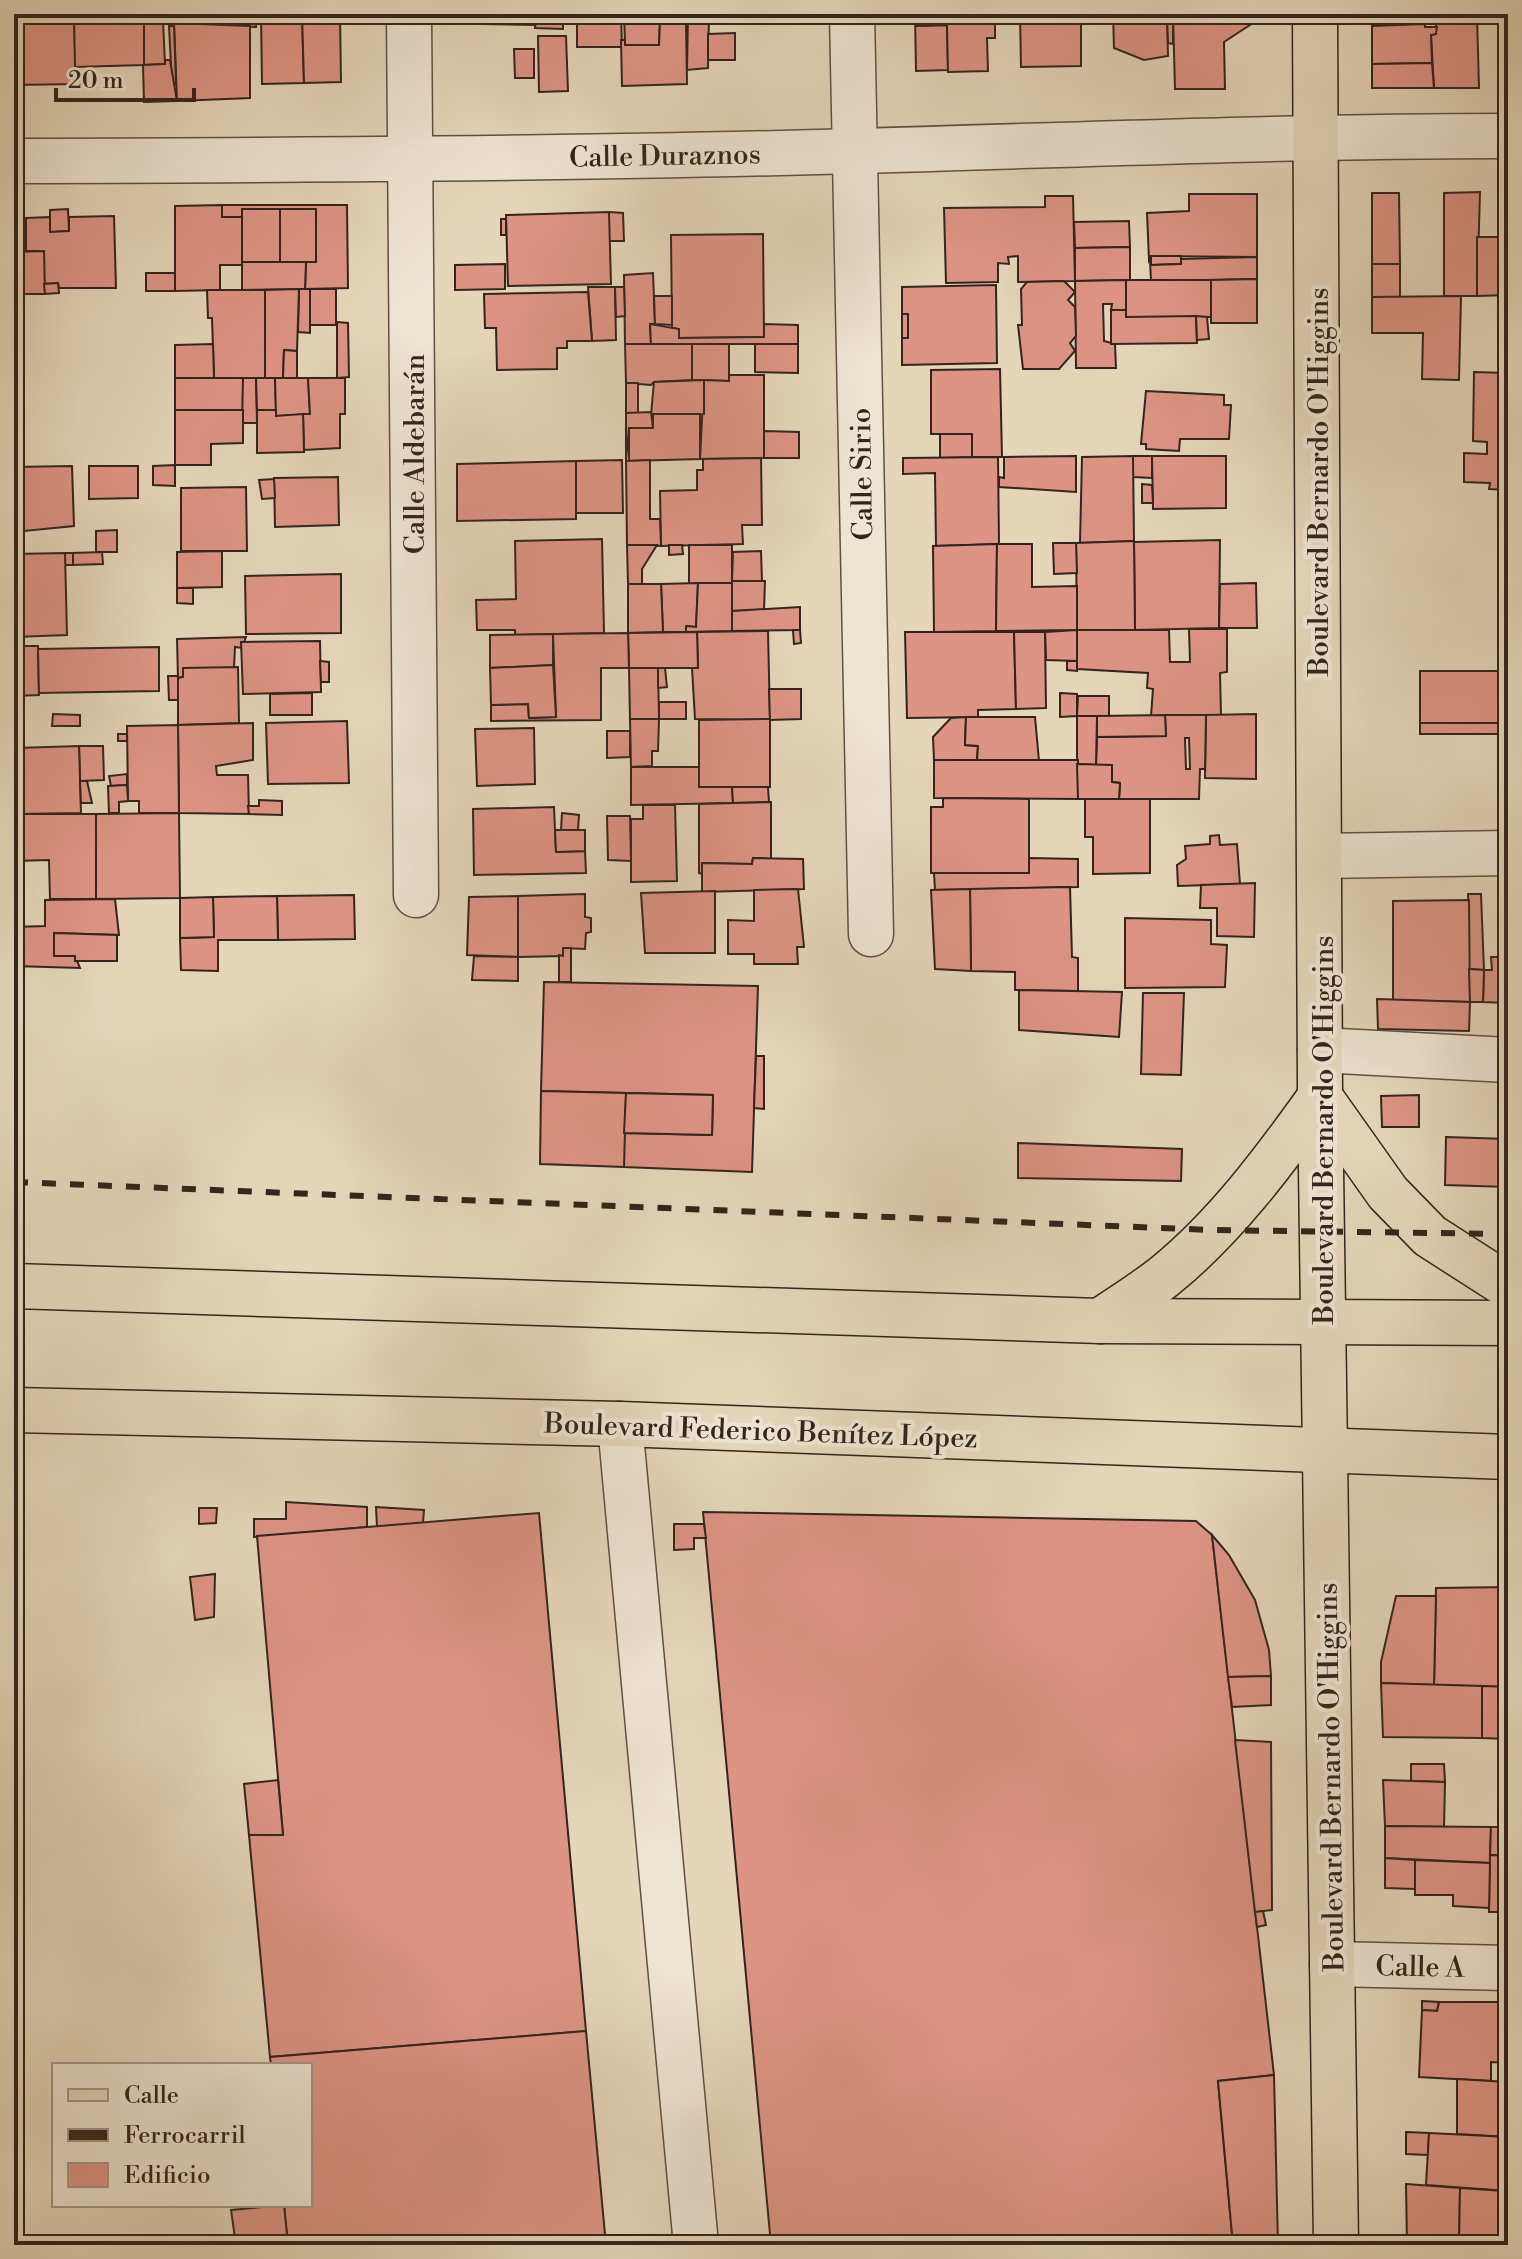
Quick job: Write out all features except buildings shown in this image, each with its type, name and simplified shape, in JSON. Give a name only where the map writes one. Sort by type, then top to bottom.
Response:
[{"type":"main road","name":"Boulevard Bernardo O'Higgins","points":[[1315,14],[1320,1097],[1336,2245]]},
{"type":"main road","points":[[1100,1321],[1167,1274],[1212,1230],[1276,1158],[1320,1097],[1388,1193],[1430,1236],[1508,1286]]},
{"type":"main road","points":[[14,1286],[1100,1321],[1508,1323]]},
{"type":"main road","name":"Boulevard Federico Benítez López","points":[[14,1410],[620,1424],[1508,1457]]},
{"type":"street","name":"Calle Aldebarán","points":[[409,14],[413,160],[416,895]]},
{"type":"street","name":"Calle Sirio","points":[[852,14],[871,934]]},
{"type":"street","name":"Calle Duraznos","points":[[14,161],[413,160],[854,151],[1315,136],[1508,136]]},
{"type":"street","points":[[1321,856],[1508,853]]},
{"type":"street","points":[[1320,1050],[1508,1060]]},
{"type":"street","points":[[620,1424],[696,2245]]},
{"type":"street","name":"Calle A","points":[[1332,1964],[1508,1968]]},
{"type":"railway","points":[[14,1182],[1212,1230],[1508,1234]]}]
